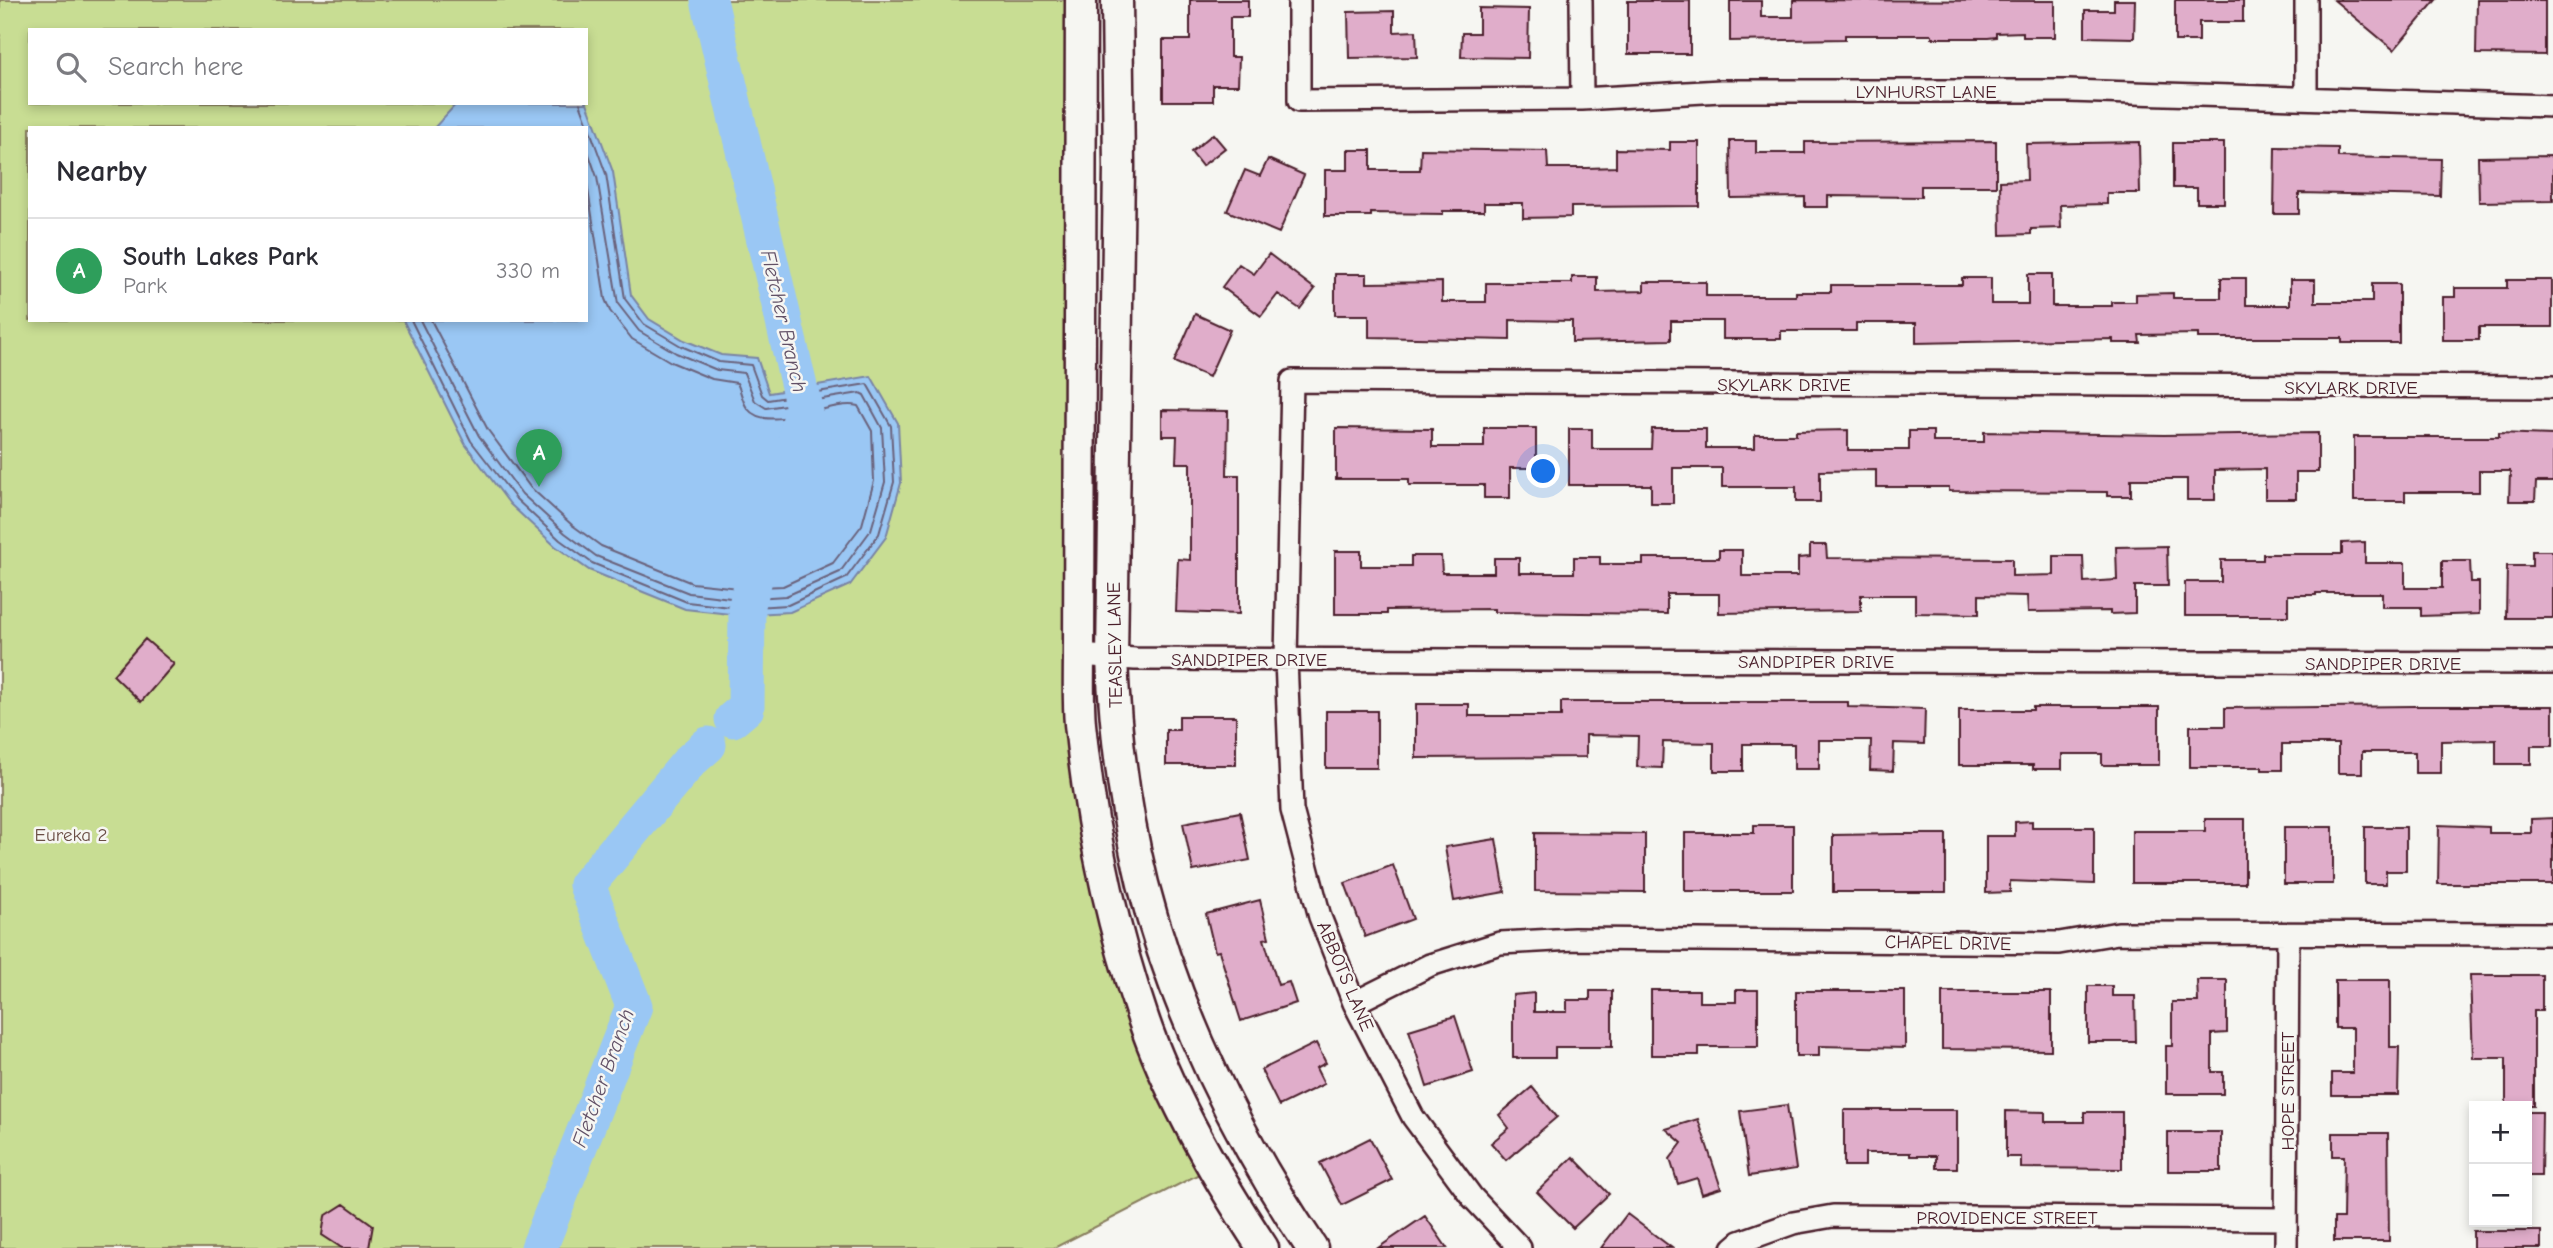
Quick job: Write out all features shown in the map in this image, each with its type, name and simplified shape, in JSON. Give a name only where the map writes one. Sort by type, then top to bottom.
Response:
[{"type":"main road","name":"TEASLEY LANE","points":[[1081,0],[1079,655],[1080,722],[1091,806],[1114,914],[1143,1019],[1201,1148],[1264,1248]]},
{"type":"main road","name":"TEASLEY LANE","points":[[1117,0],[1119,167],[1112,659],[1114,706],[1123,782],[1143,883],[1179,999],[1241,1132],[1277,1196],[1312,1248]]},
{"type":"street","name":"LYNHURST LANE","points":[[1299,0],[1298,101],[1582,99],[1721,91],[2068,91],[2553,106]]},
{"type":"street","points":[[1581,0],[1582,99]]},
{"type":"street","points":[[2306,0],[2306,98]]},
{"type":"street","name":"SKYLARK DRIVE","points":[[1286,659],[1292,381],[2553,387]]},
{"type":"street","name":"SANDPIPER DRIVE","points":[[1079,655],[1112,659],[2553,663]]},
{"type":"street","name":"ABBOTS LANE","points":[[1286,659],[1292,810],[1320,917],[1354,1003],[1413,1117],[1472,1197],[1520,1248]]},
{"type":"street","name":"CHAPEL DRIVE","points":[[1354,1003],[1430,965],[1500,943],[1574,939],[2059,943],[2118,933],[2553,934]]},
{"type":"street","name":"HOPE STREET","points":[[2286,1248],[2288,934]]},
{"type":"street","name":"PROVIDENCE STREET","points":[[1733,1248],[1740,1242],[1793,1223],[1833,1216],[2286,1219]]},
{"type":"green space","name":"Eureka 2","points":[[0,0],[1078,0],[1079,655],[1144,1019],[1213,1167],[1054,1248],[0,1248]]},
{"type":"water","points":[[455,105],[588,105],[613,172],[631,295],[649,319],[684,340],[721,355],[757,358],[769,393],[871,376],[898,423],[901,483],[886,537],[850,585],[790,612],[739,615],[685,609],[589,570],[555,546],[510,504],[465,444],[404,322],[588,322],[588,126],[436,126]]},
{"type":"building","points":[[1190,0],[1248,0],[1248,17],[1230,17],[1230,57],[1239,57],[1238,85],[1213,85],[1213,101],[1163,101],[1163,40],[1190,40]]},
{"type":"building","points":[[1793,0],[2055,1],[2055,37],[2023,37],[2023,32],[1996,33],[1996,37],[1988,38],[1845,35],[1845,39],[1730,41],[1730,1],[1761,1],[1761,17],[1793,17]]},
{"type":"building","points":[[2114,0],[2135,0],[2134,38],[2085,37],[2085,10],[2114,10]]},
{"type":"building","points":[[2175,0],[2243,0],[2243,22],[2199,22],[2199,41],[2175,41]]},
{"type":"building","points":[[2334,0],[2436,0],[2394,50]]},
{"type":"building","points":[[2477,0],[2545,0],[2545,55],[2476,54]]},
{"type":"building","points":[[1628,1],[1690,1],[1690,54],[1628,54]]},
{"type":"building","points":[[1479,8],[1529,9],[1528,58],[1461,57],[1462,33],[1479,33]]},
{"type":"building","points":[[1394,11],[1394,32],[1416,31],[1417,57],[1349,58],[1348,12]]},
{"type":"building","points":[[1213,134],[1225,148],[1202,166],[1191,152]]},
{"type":"building","points":[[1730,141],[1756,141],[1756,153],[1805,153],[1805,142],[1996,141],[1996,186],[1921,186],[1921,197],[1828,196],[1828,207],[1805,207],[1805,197],[1731,198]]},
{"type":"building","points":[[1670,142],[1699,142],[1699,206],[1571,207],[1571,217],[1523,218],[1523,203],[1484,203],[1484,211],[1325,216],[1325,170],[1348,170],[1348,150],[1371,150],[1371,170],[1420,170],[1421,149],[1547,151],[1548,168],[1587,168],[1616,167],[1616,149],[1670,150]]},
{"type":"building","points":[[2139,142],[2140,193],[2107,193],[2107,204],[2060,205],[2061,228],[2031,229],[2031,234],[2001,235],[2000,181],[2027,180],[2026,144]]},
{"type":"building","points":[[2173,143],[2224,143],[2224,203],[2197,203],[2197,188],[2173,188]]},
{"type":"building","points":[[2275,147],[2338,148],[2338,157],[2441,159],[2440,196],[2299,193],[2299,214],[2274,214]]},
{"type":"building","points":[[2553,156],[2553,201],[2479,202],[2478,157]]},
{"type":"building","points":[[1268,159],[1304,175],[1279,233],[1227,211],[1245,170],[1260,176]]},
{"type":"building","points":[[1269,254],[1315,289],[1300,309],[1278,294],[1261,316],[1222,287],[1239,264],[1254,274]]},
{"type":"building","points":[[1335,274],[1367,274],[1367,283],[1442,282],[1442,302],[1486,302],[1486,283],[1572,283],[1572,277],[1597,277],[1597,292],[1644,291],[1644,282],[1706,282],[1706,296],[1796,296],[1796,292],[1831,292],[1831,285],[1962,285],[1962,278],[1991,278],[1991,304],[2028,304],[2028,274],[2052,274],[2052,306],[2112,306],[2112,302],[2136,302],[2136,294],[2173,293],[2173,298],[2221,298],[2221,278],[2246,278],[2246,305],[2290,305],[2290,280],[2315,280],[2315,302],[2372,302],[2372,284],[2399,284],[2399,343],[2342,343],[2342,338],[2198,338],[2198,334],[2139,335],[2140,343],[2113,343],[2113,339],[1916,343],[1916,323],[1856,323],[1856,331],[1781,331],[1781,339],[1723,339],[1723,321],[1671,321],[1671,340],[1572,342],[1572,321],[1510,320],[1510,340],[1369,337],[1369,315],[1335,315]]},
{"type":"building","points":[[2507,280],[2552,280],[2552,327],[2479,327],[2479,340],[2443,340],[2443,297],[2455,297],[2455,288],[2507,288]]},
{"type":"building","points":[[1195,314],[1230,330],[1209,377],[1174,362]]},
{"type":"building","points":[[1162,410],[1228,411],[1227,475],[1239,475],[1239,614],[1176,612],[1178,559],[1190,560],[1190,463],[1176,463],[1177,436],[1162,436]]},
{"type":"building","points":[[1336,428],[1432,429],[1432,447],[1484,447],[1484,428],[1536,428],[1536,468],[1510,468],[1510,498],[1484,498],[1484,485],[1409,485],[1409,479],[1336,479]]},
{"type":"building","points":[[1569,429],[1592,429],[1592,449],[1651,449],[1652,429],[1706,429],[1706,448],[1755,448],[1755,435],[1796,435],[1796,431],[1848,430],[1848,450],[1909,450],[1909,431],[1933,431],[1933,442],[1984,442],[1984,432],[2164,435],[2318,433],[2318,472],[2296,472],[2296,499],[2265,499],[2265,469],[2215,470],[2215,500],[2187,500],[2187,479],[2131,479],[2131,496],[2107,496],[2107,492],[1949,491],[1949,487],[1876,487],[1876,470],[1820,471],[1820,502],[1796,502],[1796,487],[1722,487],[1722,468],[1673,468],[1673,503],[1651,503],[1651,485],[1569,485]]},
{"type":"building","points":[[2499,433],[2553,435],[2553,482],[2536,482],[2535,501],[2509,501],[2510,471],[2479,471],[2479,492],[2405,492],[2405,501],[2354,501],[2354,437],[2499,437]]},
{"type":"building","points":[[2365,542],[2365,563],[2405,563],[2405,588],[2442,588],[2442,561],[2470,561],[2471,582],[2479,582],[2479,614],[2421,616],[2421,607],[2382,607],[2382,593],[2316,593],[2288,595],[2288,616],[2185,616],[2185,582],[2221,582],[2221,560],[2263,560],[2263,554],[2342,554],[2342,543]]},
{"type":"building","points":[[1810,545],[1826,545],[1827,558],[2012,559],[2012,576],[2054,575],[2054,556],[2083,556],[2084,582],[2117,580],[2116,547],[2167,546],[2168,586],[2135,586],[2135,613],[2110,614],[2110,611],[2028,612],[2027,596],[1979,595],[1979,614],[1915,613],[1915,595],[1861,595],[1861,611],[1719,613],[1719,594],[1667,594],[1667,614],[1494,612],[1494,609],[1387,610],[1387,614],[1335,614],[1335,551],[1361,551],[1361,566],[1411,566],[1411,556],[1441,556],[1442,573],[1494,573],[1494,558],[1519,558],[1519,573],[1574,573],[1574,557],[1600,557],[1600,564],[1643,564],[1643,558],[1719,558],[1719,550],[1742,550],[1742,576],[1798,576],[1798,558],[1810,557]]},
{"type":"building","points":[[2532,551],[2553,551],[2553,618],[2506,618],[2507,566],[2532,566]]},
{"type":"building","points":[[145,639],[174,664],[141,702],[113,675]]},
{"type":"building","points":[[1561,702],[1848,702],[1848,707],[1925,709],[1924,744],[1894,743],[1893,771],[1870,770],[1871,740],[1819,740],[1819,769],[1794,769],[1794,744],[1743,744],[1743,771],[1714,771],[1714,743],[1663,742],[1662,768],[1637,767],[1638,736],[1586,735],[1586,757],[1416,758],[1416,704],[1469,704],[1469,716],[1561,716]]},
{"type":"building","points":[[2553,706],[2553,746],[2531,746],[2531,764],[2496,764],[2496,740],[2441,741],[2441,773],[2415,773],[2415,752],[2362,752],[2362,773],[2338,773],[2338,744],[2282,744],[2282,770],[2262,770],[2262,767],[2190,767],[2190,726],[2225,726],[2225,708]]},
{"type":"building","points":[[2033,707],[2159,707],[2159,765],[2102,765],[2102,754],[2062,754],[2062,769],[2033,769],[2033,765],[1959,765],[1959,710],[2033,710]]},
{"type":"building","points":[[1326,711],[1377,711],[1377,768],[1326,768]]},
{"type":"building","points":[[1179,716],[1236,716],[1236,765],[1166,765],[1166,730],[1179,730]]},
{"type":"building","points":[[1240,812],[1250,860],[1193,871],[1183,823]]},
{"type":"building","points":[[2553,818],[2553,884],[2438,884],[2439,825],[2489,827],[2489,833],[2531,833],[2531,819]]},
{"type":"building","points":[[2205,819],[2245,819],[2245,883],[2132,883],[2132,831],[2205,831]]},
{"type":"building","points":[[2032,821],[2032,827],[2094,827],[2094,884],[2010,881],[2010,892],[1986,893],[1986,836],[2015,836],[2015,822]]},
{"type":"building","points":[[1754,825],[1793,825],[1793,891],[1685,891],[1685,833],[1754,833]]},
{"type":"building","points":[[2284,827],[2333,827],[2333,884],[2284,884]]},
{"type":"building","points":[[2365,827],[2406,827],[2406,871],[2386,871],[2386,884],[2365,884]]},
{"type":"building","points":[[1535,833],[1645,834],[1645,892],[1535,891]]},
{"type":"building","points":[[1946,834],[1946,892],[1833,892],[1833,835]]},
{"type":"building","points":[[1496,839],[1505,892],[1454,901],[1445,847]]},
{"type":"building","points":[[1393,865],[1413,919],[1365,937],[1345,883]]},
{"type":"building","points":[[1260,900],[1269,938],[1264,939],[1278,985],[1289,982],[1296,1003],[1241,1021],[1219,951],[1215,952],[1206,914]]},
{"type":"building","points":[[2470,975],[2542,975],[2542,1011],[2534,1011],[2534,1106],[2532,1101],[2506,1101],[2506,1058],[2473,1058]]},
{"type":"building","points":[[2197,980],[2227,980],[2227,1033],[2212,1034],[2212,1072],[2223,1072],[2223,1094],[2166,1094],[2166,1046],[2172,1046],[2172,1002],[2198,1002]]},
{"type":"building","points":[[2335,980],[2390,980],[2390,1047],[2399,1047],[2398,1095],[2332,1095],[2332,1073],[2353,1073],[2353,1028],[2335,1028]]},
{"type":"building","points":[[2088,986],[2112,986],[2112,996],[2135,996],[2136,1042],[2088,1042]]},
{"type":"building","points":[[1651,990],[1699,990],[1699,1002],[1736,1002],[1736,990],[1758,990],[1758,1047],[1699,1047],[1699,1055],[1651,1055]]},
{"type":"building","points":[[1590,991],[1612,991],[1612,1047],[1555,1047],[1555,1058],[1513,1058],[1513,995],[1534,993],[1534,1012],[1567,1012],[1567,1000],[1590,1000]]},
{"type":"building","points":[[1796,991],[1905,991],[1905,1048],[1819,1046],[1819,1056],[1796,1056]]},
{"type":"building","points":[[1942,992],[2051,992],[2051,1050],[1942,1049]]},
{"type":"building","points":[[1455,1016],[1473,1072],[1427,1087],[1409,1030]]},
{"type":"building","points":[[1316,1043],[1326,1063],[1316,1068],[1324,1084],[1279,1106],[1261,1070]]},
{"type":"building","points":[[1532,1087],[1557,1117],[1506,1160],[1491,1143],[1509,1128],[1499,1115]]},
{"type":"building","points":[[1787,1105],[1796,1169],[1749,1176],[1740,1111]]},
{"type":"building","points":[[1844,1110],[1957,1110],[1957,1168],[1936,1168],[1936,1156],[1910,1156],[1910,1153],[1865,1153],[1865,1166],[1844,1166]]},
{"type":"building","points":[[2006,1111],[2045,1112],[2045,1122],[2084,1122],[2084,1112],[2122,1112],[2122,1169],[2021,1168],[2021,1157],[2006,1157]]},
{"type":"building","points":[[2532,1112],[2542,1112],[2541,1176],[2532,1176]]},
{"type":"building","points":[[1698,1119],[1721,1188],[1702,1194],[1697,1178],[1678,1184],[1670,1159],[1682,1143],[1666,1129]]},
{"type":"building","points":[[2168,1132],[2221,1132],[2221,1171],[2168,1171]]},
{"type":"building","points":[[2333,1133],[2388,1133],[2389,1241],[2334,1241],[2334,1218],[2343,1218],[2344,1156],[2333,1156]]},
{"type":"building","points":[[1370,1138],[1392,1180],[1342,1205],[1320,1163]]},
{"type":"building","points":[[1573,1157],[1609,1194],[1573,1228],[1537,1192]]},
{"type":"building","points":[[344,1204],[373,1225],[369,1248],[342,1248],[322,1235],[325,1216]]},
{"type":"building","points":[[1627,1214],[1672,1248],[1601,1248]]},
{"type":"building","points":[[1425,1216],[1447,1248],[1378,1248]]},
{"type":"building","points":[[2473,1231],[2541,1231],[2541,1248],[2473,1248]]},
{"type":"waterway","name":"Fletcher Branch","points":[[709,0],[804,408],[797,435]]},
{"type":"waterway","name":"Fletcher Branch","points":[[733,719],[746,708],[747,605],[757,568]]},
{"type":"waterway","name":"Fletcher Branch","points":[[539,1248],[634,1006],[587,885],[690,761],[708,745]]},
{"type":"place","name":"South Lakes Park","points":[[539,487]]}]
